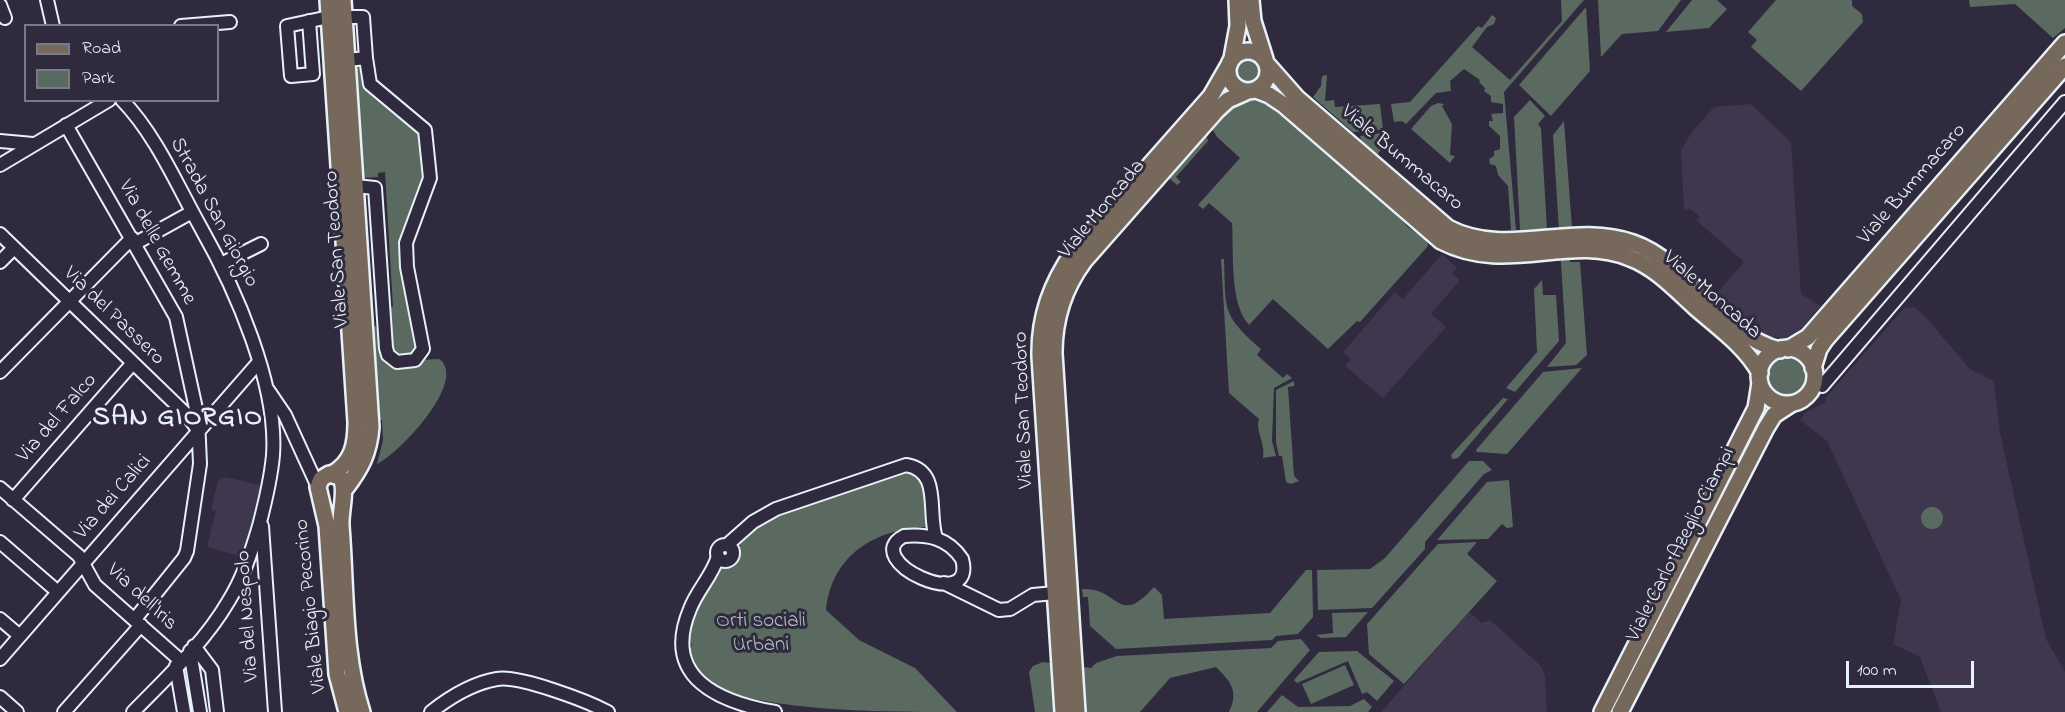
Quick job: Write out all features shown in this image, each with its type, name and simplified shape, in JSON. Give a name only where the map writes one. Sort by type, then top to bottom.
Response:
[{"type":"main road","points":[[328,0],[337,17],[356,440],[351,456],[342,468],[321,479],[320,492],[332,501],[344,492]]},
{"type":"main road","name":"Viale San Teodoro","points":[[343,0],[337,17],[347,60],[371,427],[370,447],[362,466],[344,492]]},
{"type":"main road","points":[[1237,0],[1238,26],[1228,74],[1232,84],[1287,99]]},
{"type":"main road","name":"Viale Bummacaro","points":[[1251,0],[1253,21],[1266,62],[1287,99],[1448,228],[1487,242],[1539,247],[1569,245],[1607,237],[1635,243],[1651,251],[1749,336],[1764,346],[1784,349],[1803,341],[1815,329],[2065,44]]},
{"type":"main road","points":[[1238,26],[1246,31],[1253,21]]},
{"type":"main road","points":[[1212,105],[1231,60],[1246,51],[1257,52],[1266,62],[1267,80],[1251,91]]},
{"type":"main road","points":[[1813,369],[1819,349],[1825,340],[2065,66]]},
{"type":"main road","name":"Viale Moncada","points":[[1077,712],[1064,625],[1062,592],[1054,353],[1058,314],[1068,287],[1084,261],[1212,105],[1251,91]]},
{"type":"main road","name":"Viale Moncada","points":[[1569,245],[1618,254],[1647,266],[1740,346],[1760,378]]},
{"type":"main road","points":[[1602,712],[1756,408],[1760,378],[1766,359],[1784,349],[1806,356],[1815,378],[1810,391],[1802,400],[1791,404],[1774,401],[1765,393],[1760,378]]},
{"type":"main road","name":"Viale Carlo Azeglio Ciampi","points":[[1620,712],[1766,428],[1774,415],[1791,404]]},
{"type":"main road","points":[[330,474],[343,481],[341,521],[352,676],[362,712]]},
{"type":"main road","name":"Viale Biagio Pecorino","points":[[320,492],[327,526],[337,675],[347,712]]},
{"type":"main road","points":[[1063,712],[1064,625]]},
{"type":"street","points":[[47,0],[53,24]]},
{"type":"street","points":[[0,5],[4,18]]},
{"type":"street","points":[[309,21],[337,17],[363,17],[370,84],[425,130],[430,178],[406,243],[407,267],[423,349],[415,360],[397,362],[388,355],[383,319],[375,188],[355,186]]},
{"type":"street","points":[[206,24],[230,22]]},
{"type":"street","points":[[347,60],[366,58]]},
{"type":"street","points":[[0,165],[106,102]]},
{"type":"street","name":"Strada San Giorgio","points":[[124,102],[145,128],[238,299],[266,387],[272,421],[273,456],[261,516]]},
{"type":"street","points":[[1822,386],[2065,102]]},
{"type":"street","name":"Via delle Gemme","points":[[63,712],[138,622],[184,558],[200,464],[198,418],[177,317],[66,125]]},
{"type":"street","points":[[0,141],[33,144]]},
{"type":"street","points":[[0,372],[68,302],[134,240],[192,212]]},
{"type":"street","name":"Via del Passero","points":[[0,234],[188,416],[198,430]]},
{"type":"street","points":[[221,264],[261,244]]},
{"type":"street","points":[[0,262],[14,248]]},
{"type":"street","points":[[364,320],[383,319]]},
{"type":"street","name":"Via dei Calici","points":[[0,659],[258,363]]},
{"type":"street","name":"Via del Falco","points":[[13,500],[132,364]]},
{"type":"street","name":"Strada San Giorgio","points":[[266,387],[285,415],[320,492]]},
{"type":"street","points":[[272,421],[285,415]]},
{"type":"street","points":[[309,464],[319,473],[330,474]]},
{"type":"street","points":[[774,712],[742,706],[713,694],[696,678],[688,664],[683,630],[689,609],[708,576],[741,534],[753,522],[776,509],[906,465],[920,470],[929,480],[932,518],[930,537]]},
{"type":"street","name":"Via dell'Iris","points":[[0,488],[79,556],[95,585],[138,622],[185,656],[212,670],[217,712]]},
{"type":"street","points":[[135,711],[185,656],[229,601],[249,562],[261,516]]},
{"type":"street","name":"Via del Nespolo","points":[[261,516],[275,712]]},
{"type":"street","points":[[972,594],[965,586],[962,559],[950,545],[930,537],[899,539],[894,548],[897,558],[916,577],[943,583],[972,594],[999,610],[1005,610],[1033,595],[1062,592]]},
{"type":"street","points":[[0,542],[58,592]]},
{"type":"street","points":[[943,583],[958,579],[962,575]]},
{"type":"street","points":[[0,619],[20,636]]},
{"type":"street","points":[[184,712],[185,656]]},
{"type":"street","points":[[185,656],[200,712]]},
{"type":"street","points":[[431,712],[466,689],[506,678],[581,698],[608,712]]},
{"type":"street","points":[[0,697],[17,712]]},
{"type":"shaded area","points":[[1751,104],[1791,142],[1801,294],[1821,306],[1796,334],[1785,338],[1772,337],[1761,332],[1717,293],[1744,262],[1697,221],[1700,217],[1689,208],[1686,211],[1684,209],[1681,150],[1692,132],[1714,107]]},
{"type":"shaded area","points":[[1442,254],[1457,268],[1452,273],[1460,280],[1431,314],[1446,327],[1383,398],[1345,366],[1351,359],[1343,352],[1395,292],[1403,299]]},
{"type":"shaded area","points":[[1914,307],[1924,315],[1970,369],[1994,381],[2000,433],[2046,639],[2065,672],[2065,712],[1941,712],[1920,657],[1893,644],[1901,600],[1827,441],[1800,420],[1805,413],[1825,402],[1826,397],[1904,308]]},
{"type":"shaded area","points":[[225,477],[265,486],[246,558],[207,547],[216,511],[211,509],[218,481]]},
{"type":"shaded area","points":[[1469,612],[1482,623],[1490,620],[1541,666],[1545,676],[1547,712],[1381,712]]},
{"type":"green space","points":[[1561,0],[1584,0],[1504,92],[1516,230],[1511,230],[1508,186],[1498,175],[1496,166],[1490,164],[1489,159],[1494,156],[1494,151],[1500,149],[1500,136],[1489,126],[1489,121],[1493,121],[1491,114],[1503,113],[1503,104],[1491,102],[1491,96],[1484,91],[1485,88],[1479,82],[1480,80],[1464,69],[1450,81],[1451,91],[1436,93],[1406,124],[1402,121],[1394,122],[1391,104],[1410,102],[1478,26],[1482,28],[1492,15],[1496,18],[1494,24],[1487,27],[1472,47],[1510,80],[1562,21]]},
{"type":"green space","points":[[1598,0],[1681,0],[1658,31],[1622,34],[1601,57]]},
{"type":"green space","points":[[1692,0],[1717,0],[1727,9],[1709,28],[1666,32]]},
{"type":"green space","points":[[1776,0],[1852,0],[1852,6],[1862,14],[1863,22],[1801,91],[1751,47],[1757,40],[1748,32]]},
{"type":"green space","points":[[1969,0],[2065,0],[2065,28],[2053,38],[2015,4],[1970,7]]},
{"type":"green space","points":[[1586,7],[1590,71],[1551,116],[1519,85]]},
{"type":"green space","points":[[1248,58],[1257,62],[1261,71],[1257,80],[1248,84],[1239,80],[1235,71],[1239,62]]},
{"type":"green space","points":[[362,66],[421,133],[424,176],[409,218],[416,349],[414,354],[401,359],[391,351],[387,308],[393,307],[385,172],[378,173],[378,177],[361,178],[354,70]]},
{"type":"green space","points":[[1327,75],[1325,101],[1334,100],[1335,107],[1380,104],[1383,130],[1353,132],[1313,97],[1321,86],[1322,76]]},
{"type":"green space","points":[[1243,100],[1261,100],[1275,106],[1386,204],[1408,227],[1427,240],[1428,246],[1360,322],[1357,321],[1328,349],[1273,299],[1249,325],[1238,304],[1235,291],[1232,223],[1209,203],[1203,209],[1198,205],[1240,158],[1217,137],[1211,127],[1225,110]]},
{"type":"green space","points":[[1530,100],[1545,116],[1538,124],[1541,128],[1547,229],[1520,230],[1514,117]]},
{"type":"green space","points":[[1438,103],[1444,104],[1442,106],[1452,124],[1450,155],[1455,156],[1450,163],[1411,129],[1431,106]]},
{"type":"green space","points":[[1564,121],[1572,228],[1568,228],[1568,242],[1596,241],[1645,254],[1661,271],[1569,248],[1570,262],[1580,262],[1587,355],[1576,365],[1547,367],[1566,343],[1553,135]]},
{"type":"green space","points":[[1206,133],[1208,141],[1176,177],[1181,182],[1177,185],[1170,179],[1170,173],[1196,149]]},
{"type":"green space","points":[[1382,133],[1383,147],[1377,155],[1373,155],[1360,136]]},
{"type":"green space","points":[[1221,259],[1224,259],[1226,301],[1232,319],[1261,349],[1257,355],[1283,378],[1287,374],[1292,378],[1274,388],[1272,441],[1276,456],[1263,458],[1264,453],[1258,428],[1259,419],[1229,393]]},
{"type":"green space","points":[[1542,280],[1543,295],[1556,295],[1559,341],[1515,392],[1506,388],[1537,352],[1534,289]]},
{"type":"green space","points":[[376,326],[385,356],[420,360],[439,359],[446,369],[445,383],[428,416],[400,446],[377,464],[383,440],[382,420],[377,420],[371,328]]},
{"type":"green space","points":[[1787,354],[1802,361],[1809,376],[1802,391],[1787,398],[1772,391],[1765,376],[1772,361]]},
{"type":"green space","points":[[1582,368],[1507,454],[1477,452],[1476,450],[1543,372]]},
{"type":"green space","points":[[1294,381],[1294,386],[1288,387],[1294,476],[1299,481],[1291,484],[1286,482],[1282,456],[1279,456],[1276,442],[1276,390]]},
{"type":"green space","points":[[1503,398],[1508,399],[1458,458],[1452,459],[1451,455]]},
{"type":"green space","points":[[1757,420],[1761,423],[1614,712],[1607,712]]},
{"type":"green space","points":[[1469,461],[1483,461],[1492,470],[1484,474],[1425,542],[1425,549],[1372,608],[1318,610],[1317,570],[1370,569],[1385,558]]},
{"type":"green space","name":"Orti sociali Urbani","points":[[905,469],[920,476],[926,491],[927,527],[891,533],[874,539],[860,548],[837,574],[830,590],[826,610],[859,640],[915,668],[957,712],[863,711],[794,705],[733,694],[705,682],[696,669],[688,650],[692,646],[688,637],[693,613],[716,573],[736,559],[741,542],[768,517]]},
{"type":"green space","points":[[1509,480],[1513,527],[1507,528],[1502,524],[1488,539],[1437,540],[1487,482]]},
{"type":"green space","points":[[1932,507],[1940,510],[1943,518],[1940,526],[1932,529],[1924,526],[1921,518],[1924,510]]},
{"type":"green space","points":[[1477,542],[1467,554],[1497,581],[1404,684],[1369,654],[1367,624],[1438,544]]},
{"type":"green space","points":[[1306,570],[1312,570],[1313,617],[1298,634],[1276,636],[1272,640],[1116,649],[1090,626],[1088,597],[1083,597],[1082,589],[1094,590],[1125,605],[1142,599],[1154,587],[1162,595],[1164,619],[1270,613]]},
{"type":"green space","points":[[1368,612],[1346,637],[1321,638],[1316,635],[1333,633],[1332,613]]},
{"type":"green space","points":[[1301,639],[1310,650],[1257,712],[1229,712],[1233,698],[1232,687],[1216,667],[1170,678],[1140,712],[1035,712],[1029,672],[1033,666],[1043,662],[1091,668],[1096,663],[1117,656],[1271,648],[1278,641]]},
{"type":"green space","points":[[1357,651],[1394,681],[1377,701],[1367,692],[1362,694],[1348,661],[1297,683],[1294,680],[1319,652]]},
{"type":"green space","points":[[1345,665],[1354,685],[1311,704],[1302,684]]},
{"type":"green space","points":[[1282,695],[1298,707],[1350,706],[1364,699],[1372,707],[1368,712],[1267,712]]},
{"type":"district","name":"SAN GIORGIO","points":[[178,420]]}]
